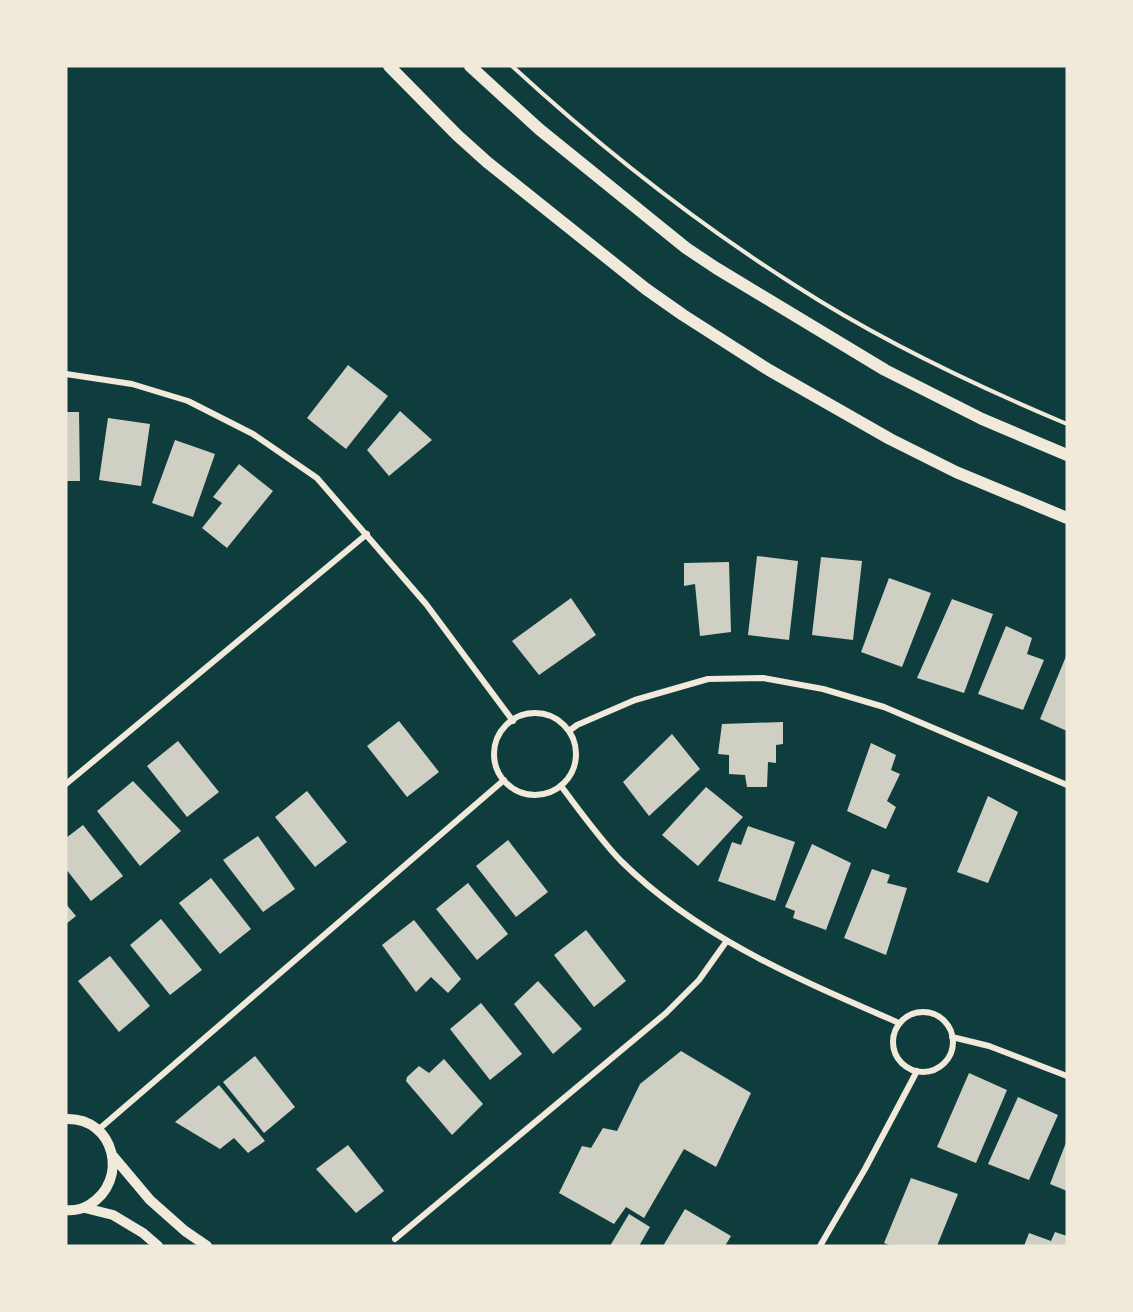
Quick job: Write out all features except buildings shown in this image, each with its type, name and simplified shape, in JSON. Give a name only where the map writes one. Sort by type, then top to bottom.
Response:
[{"type":"main road","points":[[389,66],[487,162],[646,289],[769,370],[890,439],[956,472],[1067,519]]},
{"type":"main road","points":[[470,66],[539,129],[686,248],[783,310],[885,370],[982,419],[1067,455]]},
{"type":"street","points":[[66,374],[132,384],[188,401],[254,434],[317,478],[426,604],[513,721]]},
{"type":"street","points":[[66,784],[367,534]]},
{"type":"street","points":[[568,731],[635,700],[708,679],[763,678],[823,689],[884,707],[1067,784]]},
{"type":"street","points":[[541,713],[558,720],[568,731],[577,751],[575,766],[567,780],[555,791],[536,796],[516,791],[504,780],[495,763],[496,743],[505,727],[527,714],[541,713]]},
{"type":"street","points":[[98,1130],[504,780]]},
{"type":"street","points":[[561,786],[620,860],[672,905],[726,942],[834,995],[899,1023]]},
{"type":"street","points":[[395,1239],[666,1013],[699,980],[726,942]]},
{"type":"street","points":[[921,1012],[931,1013],[943,1019],[951,1030],[952,1037],[950,1055],[946,1061],[931,1070],[917,1071],[906,1067],[898,1060],[893,1049],[893,1035],[899,1023],[912,1014],[921,1012]]},
{"type":"street","points":[[952,1037],[989,1046],[1067,1076]]},
{"type":"street","points":[[820,1246],[865,1169],[917,1071]]},
{"type":"street","points":[[66,1119],[86,1122],[98,1130],[113,1155],[150,1200],[185,1231],[207,1246]]},
{"type":"street","points":[[85,1208],[97,1200],[110,1184],[113,1155]]},
{"type":"street","points":[[66,1210],[85,1208],[113,1215],[143,1233],[158,1246]]},
{"type":"path","points":[[512,66],[551,102],[632,169],[723,237],[797,287],[930,362],[1067,424]]}]
